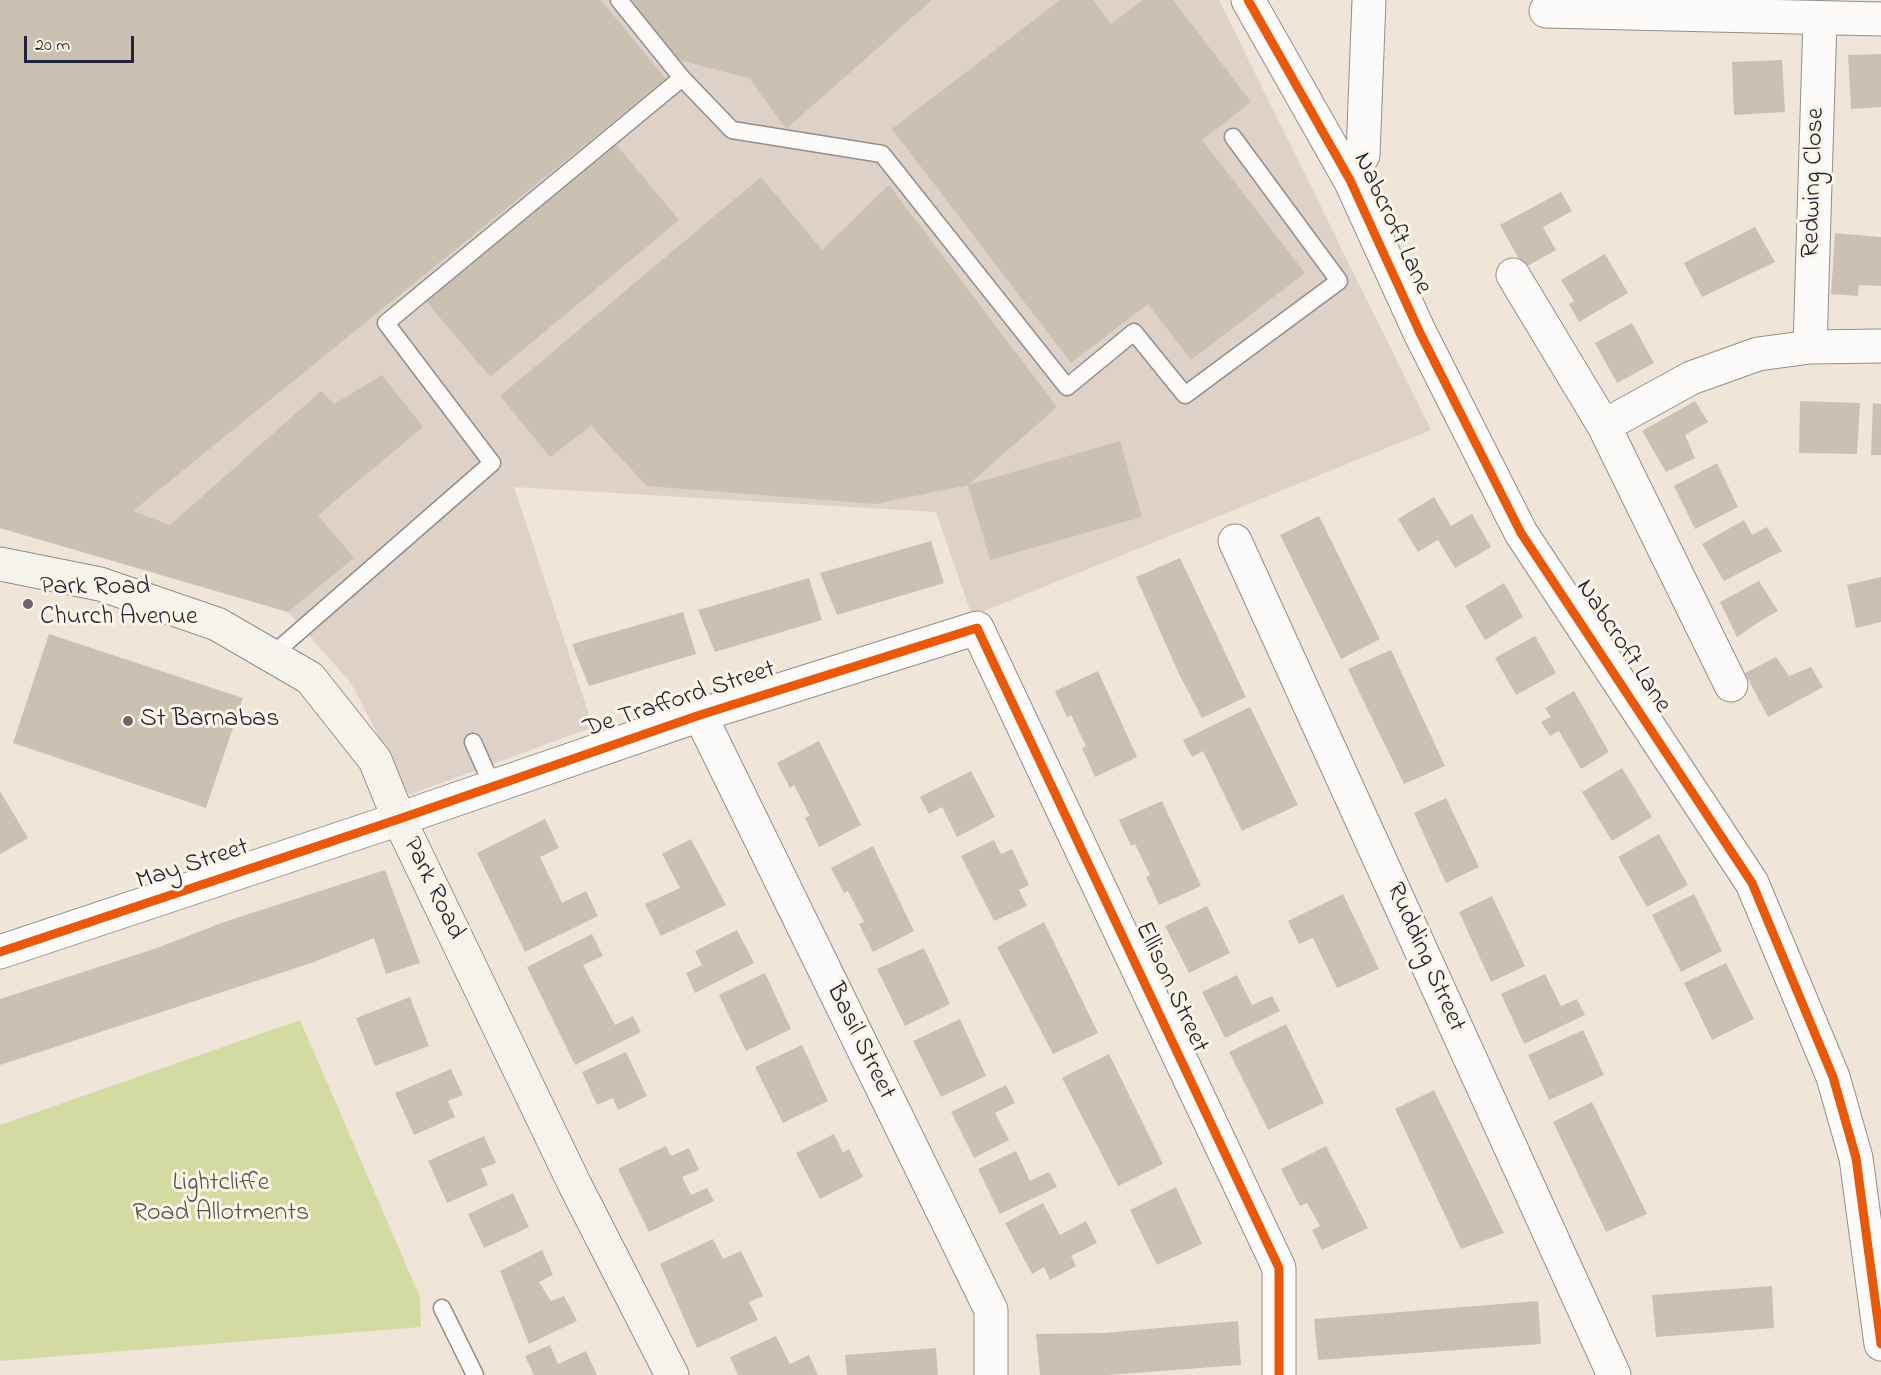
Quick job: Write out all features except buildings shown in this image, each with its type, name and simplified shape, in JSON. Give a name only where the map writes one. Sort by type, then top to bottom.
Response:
[{"type":"street","name":"Nabcroft Lane","points":[[1248,0],[1350,180],[1420,333],[1521,533],[1752,883],[1833,1077],[1856,1158],[1880,1331]]},
{"type":"street","points":[[1350,180],[1363,155],[1369,0]]},
{"type":"street","points":[[1546,12],[1881,19]]},
{"type":"street","name":"Redwing Close","points":[[1810,347],[1820,19]]},
{"type":"street","points":[[1513,275],[1604,426],[1731,685]]},
{"type":"street","points":[[1604,426],[1692,378],[1758,354],[1810,347],[1881,346]]},
{"type":"street","name":"Rudding Street","points":[[1235,541],[1614,1375]]},
{"type":"street","name":"Park Road","points":[[0,564],[110,588],[217,624],[310,678],[375,760],[399,819],[570,1175],[672,1375]]},
{"type":"street","name":"De Trafford Street","points":[[399,819],[700,715],[977,628]]},
{"type":"street","name":"Ellison Street","points":[[977,628],[1279,1268],[1279,1375]]},
{"type":"street","name":"Basil Street","points":[[700,715],[991,1310],[991,1375]]},
{"type":"street","name":"May Street","points":[[0,952],[399,819]]},
{"type":"lane","points":[[619,0],[682,78],[732,130],[882,154],[1067,387],[1134,332],[1185,395],[1339,281],[1233,137]]},
{"type":"lane","points":[[272,655],[492,463],[386,323],[682,78]]},
{"type":"lane","points":[[473,742],[493,787]]},
{"type":"lane","points":[[442,1308],[475,1375]]},
{"type":"shaded area","points":[[0,0],[1219,0],[1431,430],[972,616],[936,512],[514,487],[593,727],[409,795],[351,683],[288,612],[0,528]]},
{"type":"green space","name":"Lightcliffe Road Allotments","points":[[300,1020],[420,1297],[421,1327],[0,1361],[0,1125]]},
{"type":"cycle path","points":[[1248,0],[1350,180],[1420,333],[1521,533],[1752,883],[1833,1077],[1856,1158],[1881,1344]]},
{"type":"cycle path","points":[[0,952],[399,819],[700,715],[977,628],[1279,1268],[1279,1375]]},
{"type":"place","name":"Park Road Church Avenue","points":[[28,604]]},
{"type":"place","name":"St Barnabas","points":[[128,721]]}]
